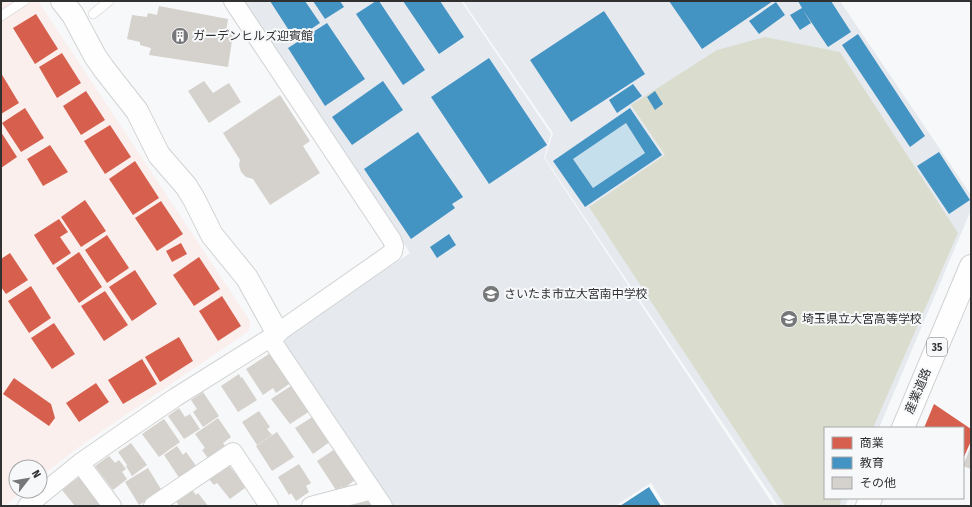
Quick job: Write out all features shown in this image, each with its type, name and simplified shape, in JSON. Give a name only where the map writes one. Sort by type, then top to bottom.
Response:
[{"type":"street","points":[[62,1],[73,15],[104,70],[137,112],[159,156],[186,186],[212,235],[247,278],[274,335],[383,506]]},
{"type":"street","points":[[27,506],[80,463],[176,396],[274,335],[393,252],[394,246],[392,240],[233,1]]},
{"type":"street","name":"産業道路","points":[[903,427],[970,274]]},
{"type":"street","points":[[153,506],[232,452],[269,506]]},
{"type":"street","points":[[80,463],[112,506]]},
{"type":"street","points":[[311,506],[372,490]]},
{"type":"lane","points":[[1,16],[24,1]]},
{"type":"lane","points":[[93,14],[109,1]]},
{"type":"shaded area","points":[[1,1],[38,1],[250,321],[249,331],[80,446],[48,471],[48,459],[8,459],[8,499],[13,499],[4,506],[1,506]]},
{"type":"shaded area","name":"さいたま市立大宮南中学校","points":[[244,1],[461,1],[551,134],[544,158],[774,506],[666,506],[651,483],[615,506],[391,506],[284,347],[286,336],[410,253]]},
{"type":"shaded area","name":"埼玉県立大宮高等学校","points":[[463,1],[840,1],[971,195],[971,210],[879,427],[824,427],[824,499],[848,499],[845,506],[778,506],[545,158],[553,133]]},
{"type":"shaded area","name":"埼玉県立大宮高等学校","points":[[765,37],[840,52],[958,233],[873,427],[824,427],[824,499],[842,499],[839,506],[785,506],[589,207],[665,155],[631,105],[717,50]]},
{"type":"water","points":[[626,123],[645,153],[593,188],[573,159]]},
{"type":"building: 商業","points":[[36,14],[58,49],[35,64],[13,28]]},
{"type":"building: 商業","points":[[62,53],[81,83],[57,98],[39,67]]},
{"type":"building: 商業","points":[[1,73],[19,103],[1,114]]},
{"type":"building: 商業","points":[[86,91],[105,120],[81,135],[63,106]]},
{"type":"building: 商業","points":[[25,108],[44,138],[21,152],[2,123]]},
{"type":"building: 商業","points":[[110,125],[131,157],[105,174],[84,141]]},
{"type":"building: 商業","points":[[1,132],[17,157],[1,168]]},
{"type":"building: 商業","points":[[50,145],[68,172],[43,186],[27,159]]},
{"type":"building: 商業","points":[[135,161],[159,198],[133,215],[109,179]]},
{"type":"building: 商業","points":[[85,200],[106,231],[81,247],[61,217]]},
{"type":"building: 商業","points":[[161,201],[183,234],[157,251],[135,218]]},
{"type":"building: 商業","points":[[59,219],[68,232],[60,237],[71,253],[53,265],[34,235]]},
{"type":"building: 商業","points":[[107,235],[129,268],[107,283],[85,250]]},
{"type":"building: 商業","points":[[181,243],[187,254],[172,262],[166,251]]},
{"type":"building: 商業","points":[[79,252],[102,287],[79,303],[56,268]]},
{"type":"building: 商業","points":[[10,253],[28,280],[6,294],[1,287],[1,259]]},
{"type":"building: 商業","points":[[199,257],[220,289],[194,306],[173,275]]},
{"type":"building: 商業","points":[[135,270],[157,304],[132,321],[109,287]]},
{"type":"building: 商業","points":[[31,286],[51,318],[29,333],[8,301]]},
{"type":"building: 商業","points":[[105,291],[128,325],[104,341],[81,306]]},
{"type":"building: 商業","points":[[222,296],[241,326],[218,341],[199,311]]},
{"type":"building: 商業","points":[[54,323],[75,354],[52,369],[31,338]]},
{"type":"building: 商業","points":[[179,337],[193,361],[160,382],[145,357]]},
{"type":"building: 商業","points":[[142,359],[157,384],[123,404],[108,380]]},
{"type":"building: 商業","points":[[14,378],[51,404],[55,418],[49,426],[3,394]]},
{"type":"building: 商業","points":[[96,383],[109,402],[79,422],[66,403]]},
{"type":"building: 商業","points":[[934,404],[971,429],[971,441],[964,457],[964,427],[924,427]]},
{"type":"building: 教育","points":[[270,1],[305,1],[320,23],[299,37],[294,30],[290,32]]},
{"type":"building: 教育","points":[[313,1],[340,1],[344,7],[325,19]]},
{"type":"building: 教育","points":[[376,1],[379,1],[425,70],[403,85],[356,14]]},
{"type":"building: 教育","points":[[403,1],[440,1],[464,37],[439,54]]},
{"type":"building: 教育","points":[[669,1],[773,1],[702,49]]},
{"type":"building: 教育","points":[[798,1],[831,1],[851,32],[828,47],[803,10],[811,23],[800,30],[790,15],[802,8]]},
{"type":"building: 教育","points":[[776,2],[785,15],[759,34],[749,21]]},
{"type":"building: 教育","points":[[604,11],[645,74],[571,122],[530,60]]},
{"type":"building: 教育","points":[[327,23],[365,79],[325,106],[288,48]]},
{"type":"building: 教育","points":[[858,34],[925,136],[910,147],[842,45]]},
{"type":"building: 教育","points":[[489,58],[547,145],[489,184],[431,97]]},
{"type":"building: 教育","points":[[383,81],[403,110],[352,145],[332,117]]},
{"type":"building: 教育","points":[[633,84],[642,96],[617,113],[609,100]]},
{"type":"building: 教育","points":[[655,91],[663,104],[655,110],[647,97]]},
{"type":"building: 教育","points":[[630,108],[662,155],[585,207],[553,161]],"holes":[[[626,123],[645,153],[593,188],[573,159]]]},
{"type":"building: 教育","points":[[418,132],[463,197],[452,204],[455,208],[411,239],[364,169]]},
{"type":"building: 教育","points":[[939,152],[970,200],[949,214],[917,166]]},
{"type":"building: 教育","points":[[449,234],[456,245],[437,258],[430,247]]},
{"type":"building: 教育","points":[[649,487],[661,506],[620,506]]},
{"type":"building: その他","name":"ガーデンヒルズ迎賓館","points":[[159,6],[228,19],[226,32],[233,34],[228,67],[149,55],[151,48],[140,45],[140,42],[127,39],[132,15],[147,17],[148,13],[157,15]]},
{"type":"building: その他","points":[[204,81],[213,93],[229,83],[241,102],[209,123],[188,91]]},
{"type":"building: その他","points":[[280,95],[310,141],[303,146],[320,173],[270,205],[253,179],[246,177],[241,172],[239,165],[240,160],[223,133]]},
{"type":"building: その他","points":[[272,352],[292,382],[276,393],[273,388],[263,395],[246,369]]},
{"type":"building: その他","points":[[239,374],[257,400],[238,412],[221,386]]},
{"type":"building: その他","points":[[291,386],[295,392],[296,390],[310,411],[290,424],[271,399]]},
{"type":"building: その他","points":[[203,392],[219,416],[203,427],[193,412],[197,409],[191,400]]},
{"type":"building: その他","points":[[179,408],[185,417],[190,414],[200,429],[184,439],[168,416]]},
{"type":"building: その他","points":[[259,411],[270,427],[267,429],[272,435],[257,445],[242,422]]},
{"type":"building: その他","points":[[314,416],[331,441],[313,454],[295,428]]},
{"type":"building: その他","points":[[218,418],[231,437],[223,443],[225,446],[219,450],[221,453],[210,461],[202,450],[205,448],[195,434]]},
{"type":"building: その他","points":[[164,419],[180,442],[159,457],[142,434]]},
{"type":"building: その他","points":[[277,432],[294,457],[272,471],[256,446]]},
{"type":"building: その他","points":[[131,443],[147,465],[132,476],[126,466],[127,465],[118,452]]},
{"type":"building: その他","points":[[177,446],[183,455],[186,452],[197,467],[180,479],[164,455]]},
{"type":"building: その他","points":[[971,446],[971,469],[964,466]]},
{"type":"building: その他","points":[[335,449],[355,480],[343,489],[342,487],[336,490],[317,461]]},
{"type":"building: その他","points":[[109,456],[115,463],[119,460],[126,469],[122,472],[127,479],[113,490],[95,466]]},
{"type":"building: その他","points":[[228,464],[235,473],[239,471],[249,485],[230,499],[217,483],[214,485],[207,477]]},
{"type":"building: その他","points":[[299,464],[311,483],[306,486],[309,492],[296,501],[291,493],[289,495],[278,477]]},
{"type":"building: その他","points":[[148,468],[162,491],[139,505],[125,482]]},
{"type":"building: その他","points":[[80,476],[103,506],[75,506],[62,490]]},
{"type":"building: その他","points":[[190,487],[196,495],[198,493],[208,506],[179,506],[174,498]]},
{"type":"building: その他","points":[[365,495],[373,506],[348,506]]},
{"type":"place","name":"ガーデンヒルズ迎賓館","points":[[180,36]]},
{"type":"place","name":"さいたま市立大宮南中学校","points":[[491,294]]},
{"type":"place","name":"埼玉県立大宮高等学校","points":[[789,319]]}]
